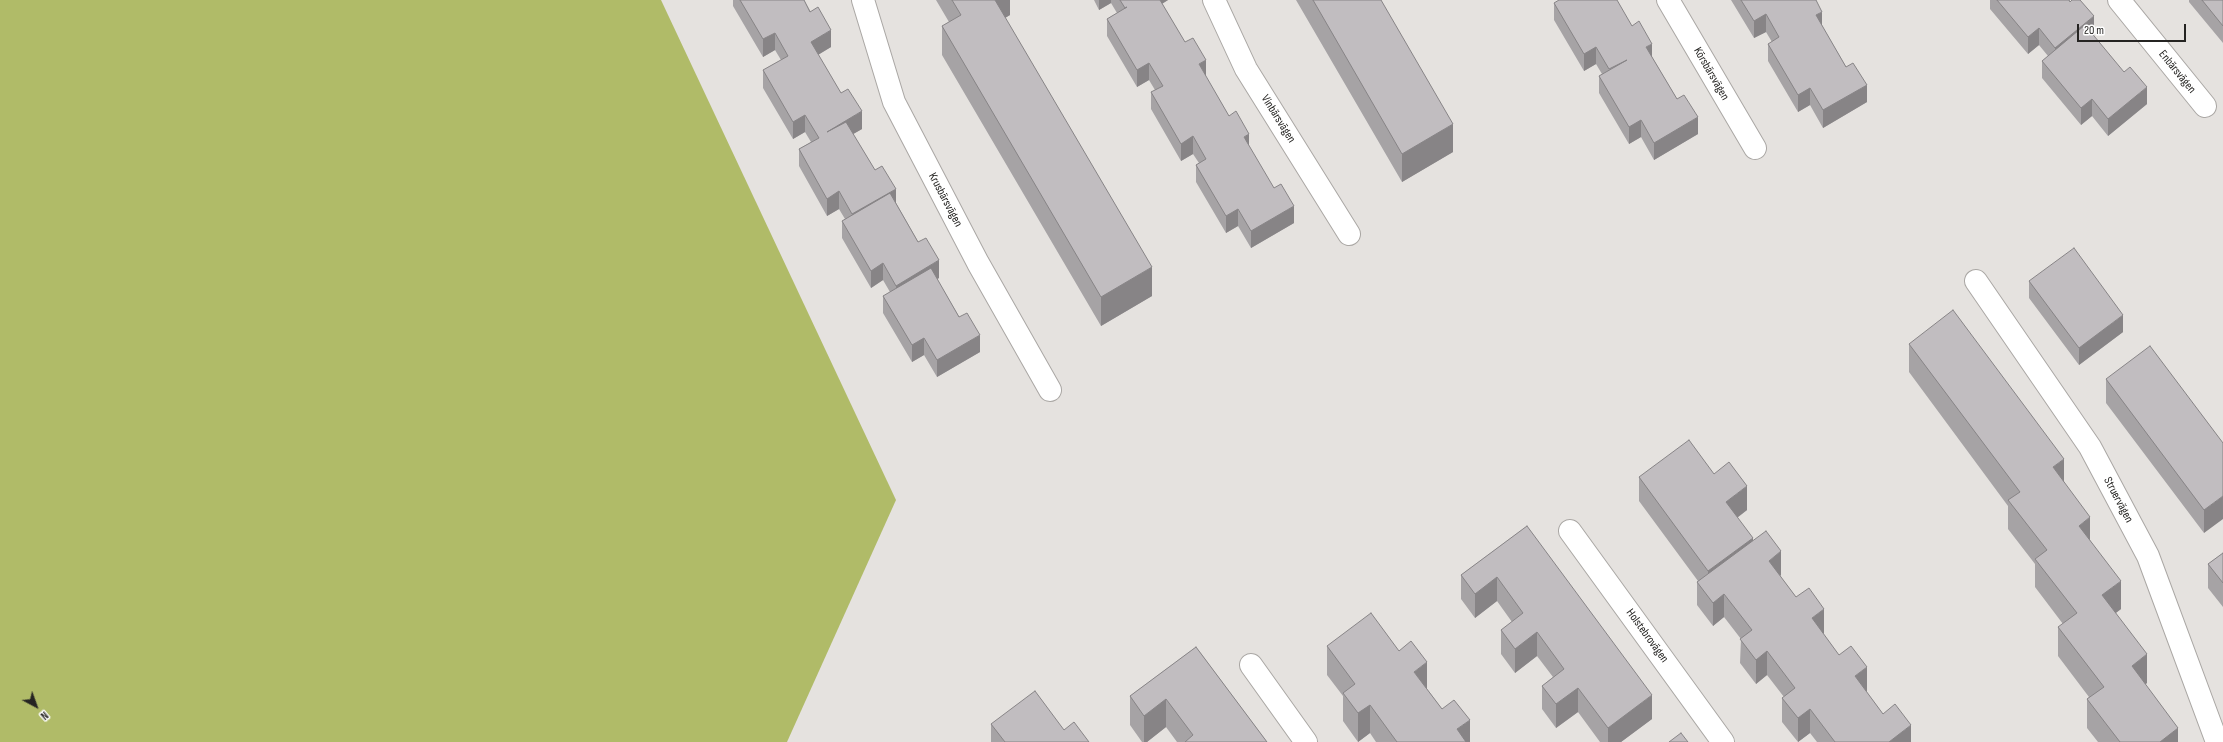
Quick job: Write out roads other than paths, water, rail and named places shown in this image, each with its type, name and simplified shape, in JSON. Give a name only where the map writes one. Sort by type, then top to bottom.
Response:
[{"type":"street","name":"Krusbärsvägen","points":[[863,0],[894,102],[978,263],[1050,390]]},
{"type":"street","name":"Vinbärsvägen","points":[[1214,0],[1246,69],[1349,234]]},
{"type":"street","name":"Körsbärsvägen","points":[[1668,0],[1755,148]]},
{"type":"street","name":"Enbärsvägen","points":[[2118,0],[2206,106]]},
{"type":"street","name":"Struervägen","points":[[1976,281],[2090,447],[2148,556],[2217,742]]},
{"type":"street","name":"Holstebrovägen","points":[[1570,531],[1723,742]]},
{"type":"street","points":[[1251,665],[1306,742]]}]
